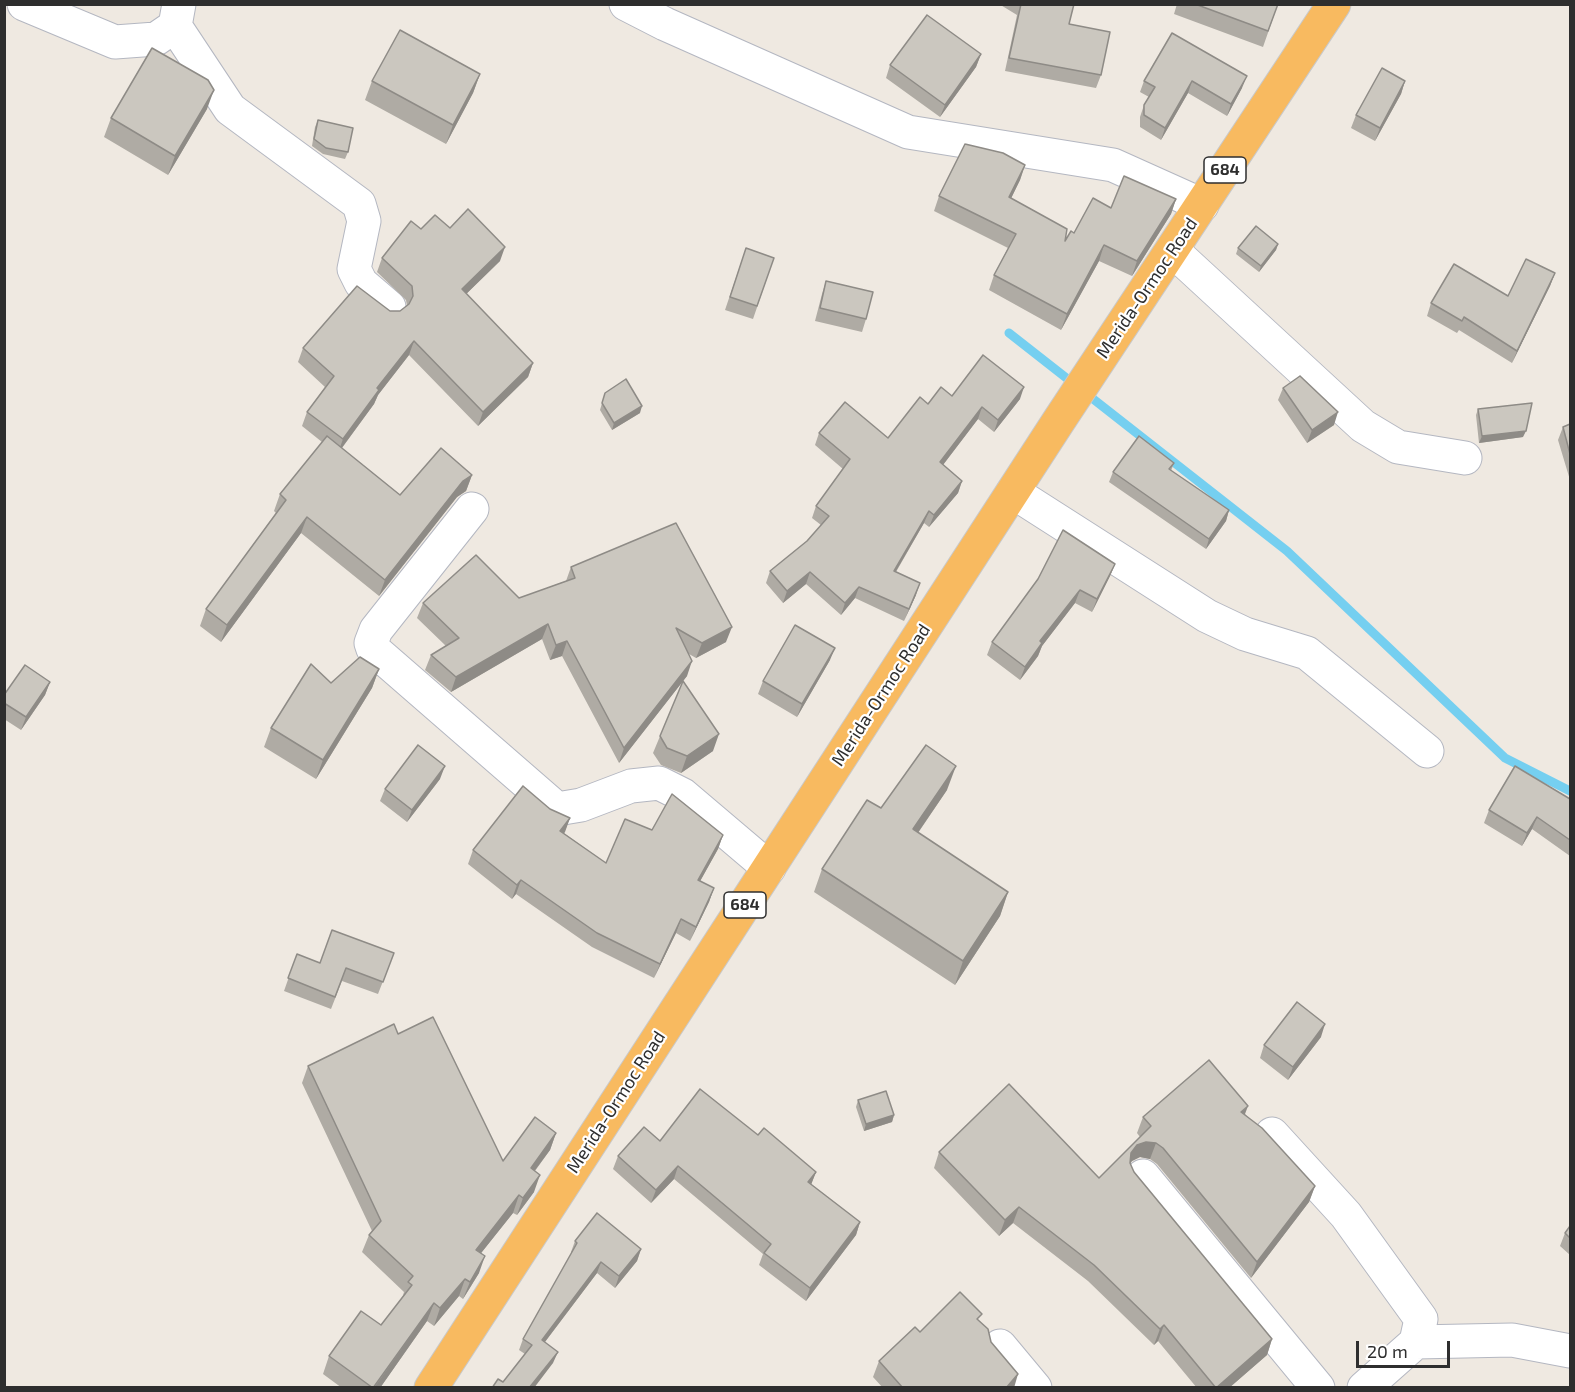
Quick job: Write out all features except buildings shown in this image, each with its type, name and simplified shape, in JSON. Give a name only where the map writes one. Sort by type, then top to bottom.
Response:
[{"type":"highway","name":"Merida-Ormoc Road","points":[[431,1388],[1058,422],[1334,4]]},
{"type":"street","points":[[24,4],[115,42],[156,39],[177,15],[230,110],[359,204],[364,221],[354,269],[361,283],[390,307]]},
{"type":"street","points":[[626,4],[665,24],[908,132],[1113,165],[1202,205]]},
{"type":"street","points":[[1172,250],[1364,426],[1398,447],[1465,458]]},
{"type":"street","points":[[1013,492],[1207,616],[1245,634],[1307,653],[1427,751]]},
{"type":"street","points":[[472,510],[376,630],[371,643],[373,649],[558,809],[581,806],[631,786],[658,783],[683,795],[769,868]]},
{"type":"street","points":[[1272,1134],[1346,1215],[1421,1319],[1416,1342],[1364,1388]]},
{"type":"street","points":[[1143,1176],[1318,1388]]},
{"type":"street","points":[[1416,1342],[1512,1340],[1570,1351]]},
{"type":"street","points":[[1000,1346],[1035,1388]]},
{"type":"waterway","points":[[1009,333],[1287,551],[1505,758],[1570,791]]}]
